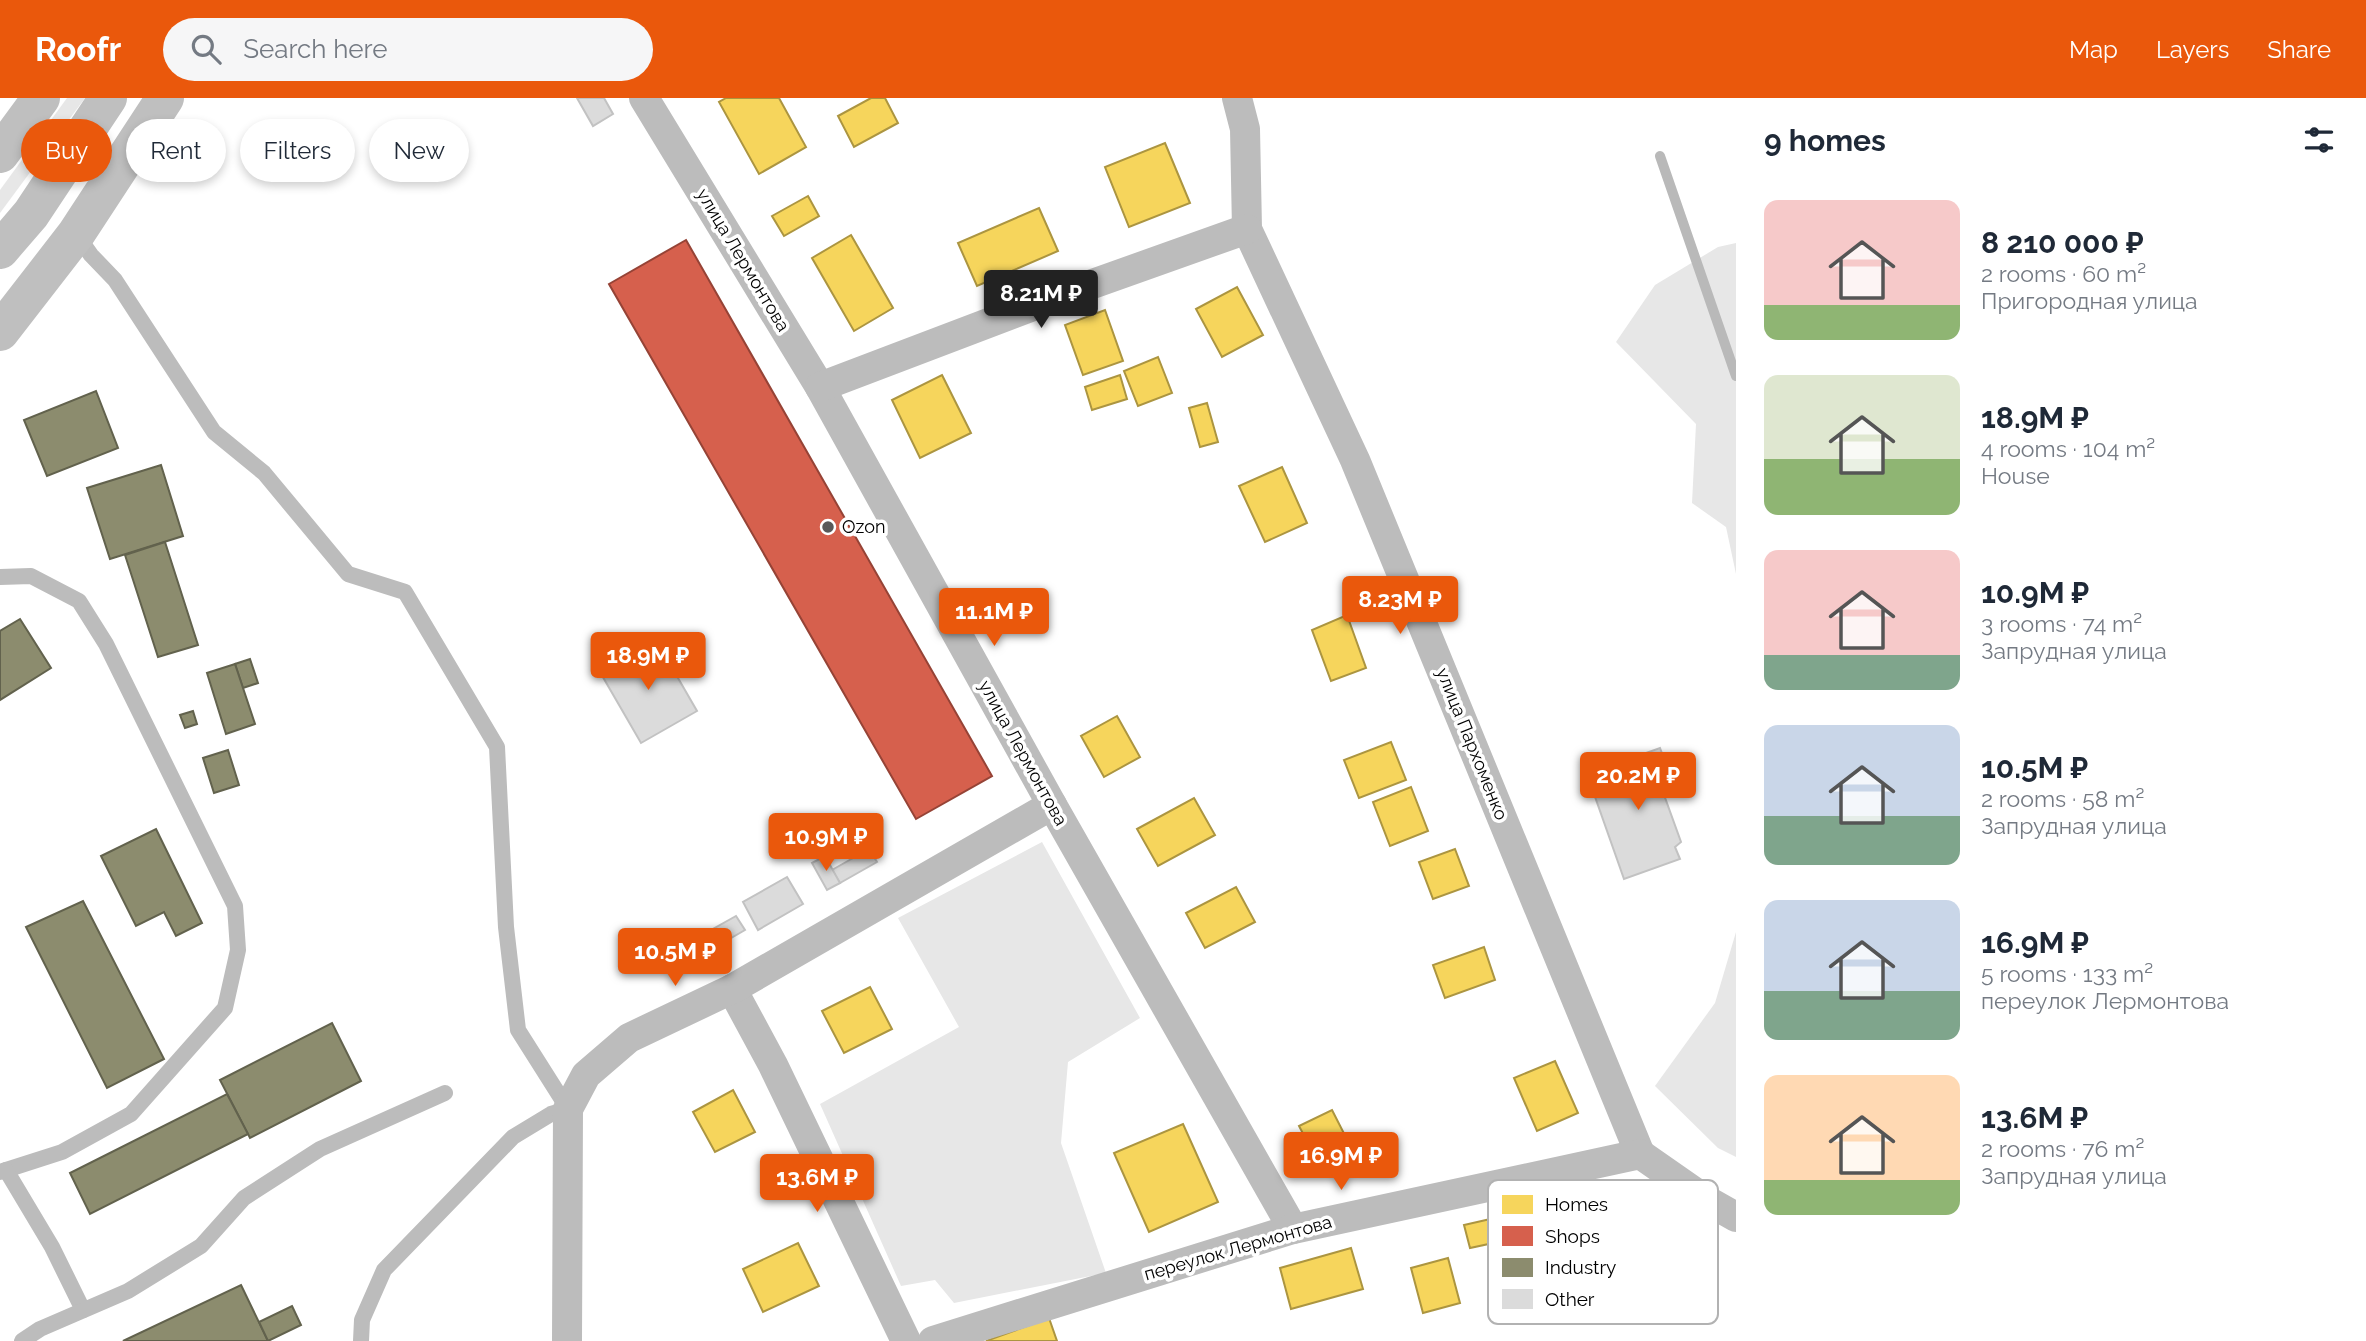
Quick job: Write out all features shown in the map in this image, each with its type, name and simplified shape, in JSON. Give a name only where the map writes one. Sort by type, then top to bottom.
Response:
[{"type":"main road","points":[[0,154],[41,98]]},
{"type":"main road","points":[[0,250],[31,214],[108,98]]},
{"type":"main road","points":[[0,332],[76,234],[165,98]]},
{"type":"street","name":"улица Лермонтова","points":[[644,98],[820,387],[1052,805],[1293,1229]]},
{"type":"street","name":"улица Пархоменко","points":[[1237,98],[1245,129],[1247,229],[1355,460],[1640,1154]]},
{"type":"street","points":[[820,387],[1070,292],[1247,229]]},
{"type":"street","points":[[566,1341],[568,1109],[586,1075],[628,1038],[732,989],[1052,805]]},
{"type":"street","points":[[732,989],[773,1065],[906,1341]]},
{"type":"street","points":[[1640,1154],[1678,1180]]},
{"type":"street","name":"переулок Лермонтова","points":[[1520,1180],[1640,1154]]},
{"type":"street","name":"переулок Лермонтова","points":[[933,1341],[1293,1229],[1488,1187]]},
{"type":"street","points":[[1718,1206],[1736,1217]]},
{"type":"lane","points":[[76,234],[91,255],[115,280],[214,432],[264,473],[348,574],[405,592],[497,747],[506,927],[517,1030],[568,1109],[551,1114],[513,1137],[384,1270],[362,1320],[360,1341]]},
{"type":"lane","points":[[0,577],[31,576],[79,601],[106,644],[235,906],[238,950],[225,1008],[131,1114],[62,1152],[3,1171],[52,1247],[83,1310]]},
{"type":"lane","points":[[22,1341],[40,1329],[128,1291],[201,1246],[244,1198],[320,1149],[445,1093]]},
{"type":"shaded area","points":[[67,98],[85,98],[69,119],[52,119]]},
{"type":"shaded area","points":[[21,161],[23,182],[0,213],[0,190]]},
{"type":"shaded area","points":[[1736,243],[1736,574],[1726,527],[1692,503],[1696,424],[1616,342],[1655,285],[1718,247]]},
{"type":"shaded area","points":[[1042,842],[1140,1018],[1068,1062],[1061,1143],[1106,1273],[954,1303],[935,1280],[901,1286],[820,1104],[959,1027],[898,918]]},
{"type":"shaded area","points":[[1736,932],[1736,1157],[1718,1148],[1655,1086],[1715,1003]]},
{"type":"building: Homes","points":[[726,98],[779,98],[806,147],[759,174],[719,102]]},
{"type":"building: Homes","points":[[871,98],[885,98],[898,123],[854,147],[838,116]]},
{"type":"building: Homes","points":[[1165,143],[1190,203],[1129,227],[1105,167]]},
{"type":"building: Homes","points":[[808,196],[819,216],[784,236],[772,216]]},
{"type":"building: Homes","points":[[1039,208],[1058,251],[977,286],[958,243]]},
{"type":"building: Homes","points":[[851,235],[893,308],[854,331],[812,258]]},
{"type":"building: Homes","points":[[1237,287],[1263,335],[1222,357],[1196,309]]},
{"type":"building: Homes","points":[[1105,310],[1123,361],[1083,375],[1065,325]]},
{"type":"building: Homes","points":[[1158,357],[1172,393],[1138,406],[1124,371]]},
{"type":"building: Homes","points":[[942,375],[971,433],[920,458],[892,400]]},
{"type":"building: Homes","points":[[1120,375],[1127,399],[1092,410],[1085,387]]},
{"type":"building: Homes","points":[[1207,403],[1218,442],[1200,447],[1189,408]]},
{"type":"building: Homes","points":[[1282,467],[1307,523],[1265,542],[1239,486]]},
{"type":"building: Homes","points":[[1347,615],[1366,668],[1331,681],[1312,630]]},
{"type":"building: Homes","points":[[1117,716],[1140,757],[1104,777],[1081,736]]},
{"type":"building: Homes","points":[[1391,742],[1406,780],[1359,798],[1344,760]]},
{"type":"building: Homes","points":[[1411,787],[1428,831],[1390,846],[1373,802]]},
{"type":"building: Homes","points":[[1194,798],[1215,835],[1158,866],[1137,829]]},
{"type":"building: Homes","points":[[1455,849],[1469,886],[1433,899],[1419,862]]},
{"type":"building: Homes","points":[[1236,887],[1255,922],[1205,948],[1186,913]]},
{"type":"building: Homes","points":[[1484,947],[1495,980],[1445,998],[1433,965]]},
{"type":"building: Homes","points":[[870,987],[892,1029],[844,1053],[822,1011]]},
{"type":"building: Homes","points":[[1555,1061],[1578,1113],[1537,1131],[1514,1078]]},
{"type":"building: Homes","points":[[733,1090],[755,1132],[715,1152],[693,1112]]},
{"type":"building: Homes","points":[[1332,1110],[1356,1157],[1324,1174],[1299,1126]]},
{"type":"building: Homes","points":[[1183,1124],[1218,1202],[1149,1232],[1114,1153]]},
{"type":"building: Homes","points":[[1488,1220],[1488,1244],[1470,1248],[1464,1225]]},
{"type":"building: Homes","points":[[798,1243],[819,1286],[763,1312],[743,1269]]},
{"type":"building: Homes","points":[[1351,1248],[1363,1289],[1291,1309],[1280,1268]]},
{"type":"building: Homes","points":[[1448,1258],[1460,1303],[1423,1313],[1411,1268]]},
{"type":"building: Homes","points":[[1049,1318],[1057,1341],[986,1341]]},
{"type":"building: Shops","points":[[686,240],[992,776],[916,819],[609,284]]},
{"type":"building: Industry","points":[[96,391],[118,448],[47,476],[24,420]]},
{"type":"building: Industry","points":[[161,465],[183,536],[110,559],[87,488]]},
{"type":"building: Industry","points":[[165,542],[198,645],[158,657],[125,555]]},
{"type":"building: Industry","points":[[20,619],[51,668],[0,700],[0,631]]},
{"type":"building: Industry","points":[[250,659],[258,683],[243,688],[235,664]]},
{"type":"building: Industry","points":[[235,664],[255,724],[226,734],[207,673]]},
{"type":"building: Industry","points":[[193,711],[197,724],[185,728],[180,715]]},
{"type":"building: Industry","points":[[228,750],[239,785],[214,793],[203,758]]},
{"type":"building: Industry","points":[[156,829],[202,923],[176,936],[164,912],[136,926],[101,856]]},
{"type":"building: Industry","points":[[83,901],[164,1059],[107,1088],[26,927]]},
{"type":"building: Industry","points":[[332,1023],[361,1081],[250,1138],[220,1080]]},
{"type":"building: Industry","points":[[227,1094],[248,1134],[90,1214],[70,1173]]},
{"type":"building: Industry","points":[[241,1285],[268,1341],[123,1341]]},
{"type":"building: Industry","points":[[292,1306],[301,1325],[268,1341],[259,1322]]},
{"type":"building: Other","points":[[577,98],[604,98],[613,114],[593,126]]},
{"type":"building: Other","points":[[656,640],[697,711],[641,743],[600,672]]},
{"type":"building: Other","points":[[1660,748],[1675,788],[1663,792],[1681,842],[1675,847],[1680,859],[1624,879],[1587,774]]},
{"type":"building: Other","points":[[869,849],[877,862],[840,883],[832,870]]},
{"type":"building: Other","points":[[825,856],[840,883],[827,890],[812,863]]},
{"type":"building: Other","points":[[787,877],[803,904],[758,930],[743,902]]},
{"type":"building: Other","points":[[736,916],[745,930],[705,953],[697,938]]},
{"type":"waterway","points":[[1660,156],[1736,376]]},
{"type":"place","name":"Ozon","points":[[828,527]]}]
